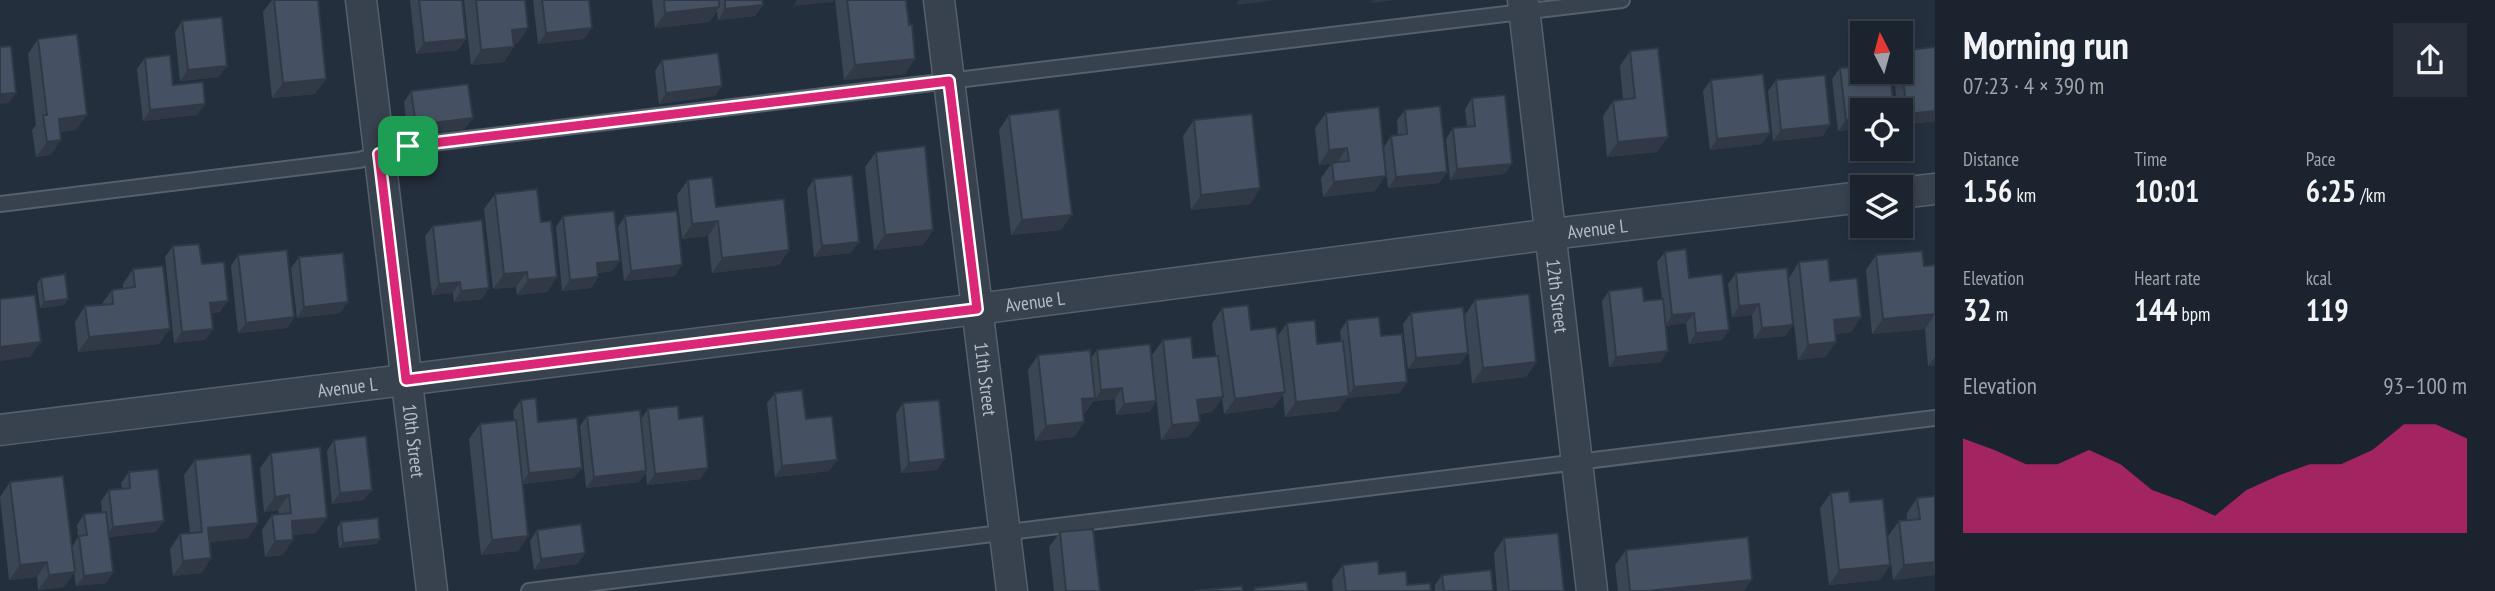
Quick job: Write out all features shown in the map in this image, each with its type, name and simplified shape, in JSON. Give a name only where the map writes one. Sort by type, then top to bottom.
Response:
[{"type":"street","name":"10th Street","points":[[361,0],[432,591]]},
{"type":"street","name":"11th Street","points":[[939,0],[1012,591]]},
{"type":"street","name":"12th Street","points":[[1523,6],[1592,591]]},
{"type":"street","points":[[1913,192],[1935,189]]},
{"type":"street","name":"Avenue L","points":[[0,430],[1850,198]]},
{"type":"lane","points":[[0,204],[359,160],[408,146],[949,81],[1523,6],[1622,0]]},
{"type":"lane","points":[[529,591],[1935,418]]},
{"type":"building","points":[[274,0],[318,0],[326,79],[283,83]]},
{"type":"building","points":[[419,0],[462,0],[466,39],[424,43]]},
{"type":"building","points":[[476,0],[525,0],[528,28],[512,30],[514,47],[481,50]]},
{"type":"building","points":[[542,0],[589,0],[592,28],[546,33]]},
{"type":"building","points":[[664,0],[719,0],[719,7],[665,13]]},
{"type":"building","points":[[725,0],[762,0],[763,5],[725,9]]},
{"type":"building","points":[[847,0],[906,0],[909,25],[912,24],[915,59],[855,65]]},
{"type":"building","points":[[222,17],[227,66],[188,70],[182,21]]},
{"type":"building","points":[[77,34],[87,115],[59,119],[61,140],[47,142],[43,115],[47,115],[38,39]]},
{"type":"building","points":[[11,46],[16,93],[0,94],[0,47]]},
{"type":"building","points":[[1935,47],[1935,111],[1913,113],[1913,98],[1905,98],[1904,84],[1913,84],[1913,50]]},
{"type":"building","points":[[1658,48],[1668,137],[1618,142],[1613,101],[1635,98],[1630,51]]},
{"type":"building","points":[[718,53],[722,86],[666,93],[662,60]]},
{"type":"building","points":[[170,55],[173,85],[203,82],[205,104],[150,110],[145,58]]},
{"type":"building","points":[[1850,67],[1850,84],[1891,84],[1893,98],[1850,98],[1850,120],[1846,120],[1840,68]]},
{"type":"building","points":[[1763,74],[1770,133],[1717,139],[1711,80]]},
{"type":"building","points":[[1825,75],[1830,125],[1781,130],[1776,80]]},
{"type":"building","points":[[468,84],[473,118],[416,125],[411,91]]},
{"type":"building","points":[[1505,95],[1512,164],[1457,169],[1453,128],[1475,126],[1472,98]]},
{"type":"building","points":[[1440,106],[1447,172],[1396,177],[1391,136],[1407,134],[1405,110]]},
{"type":"building","points":[[1379,107],[1386,176],[1334,182],[1332,163],[1349,161],[1347,148],[1329,150],[1326,113]]},
{"type":"building","points":[[1059,109],[1072,215],[1022,220],[1009,115]]},
{"type":"building","points":[[1252,114],[1260,188],[1201,195],[1194,120]]},
{"type":"building","points":[[925,146],[933,230],[885,235],[876,152]]},
{"type":"building","points":[[852,175],[859,242],[822,246],[814,179]]},
{"type":"building","points":[[712,177],[716,207],[784,199],[789,250],[722,258],[718,221],[692,224],[688,180]]},
{"type":"building","points":[[537,189],[541,222],[551,221],[557,277],[528,280],[527,272],[504,274],[495,194]]},
{"type":"building","points":[[614,211],[620,261],[597,263],[598,277],[570,280],[563,216]]},
{"type":"building","points":[[677,211],[682,265],[631,271],[625,216]]},
{"type":"building","points":[[482,220],[489,288],[461,291],[460,282],[439,284],[433,226]]},
{"type":"building","points":[[199,244],[202,264],[224,262],[228,301],[210,303],[213,329],[182,332],[173,246]]},
{"type":"building","points":[[1686,249],[1689,278],[1722,274],[1729,330],[1696,333],[1694,313],[1672,315],[1665,252]]},
{"type":"building","points":[[287,250],[294,317],[246,323],[238,255]]},
{"type":"building","points":[[1922,251],[1924,266],[1935,265],[1935,314],[1883,319],[1876,255]]},
{"type":"building","points":[[343,253],[348,302],[304,307],[299,257]]},
{"type":"building","points":[[1828,259],[1830,281],[1857,278],[1861,317],[1834,320],[1836,342],[1808,345],[1799,262]]},
{"type":"building","points":[[163,266],[170,329],[89,337],[85,306],[113,304],[112,290],[135,287],[133,269]]},
{"type":"building","points":[[1787,268],[1793,325],[1762,328],[1759,304],[1739,306],[1736,273]]},
{"type":"building","points":[[65,274],[68,299],[44,302],[41,278]]},
{"type":"building","points":[[1642,287],[1644,301],[1663,299],[1668,351],[1616,357],[1609,291]]},
{"type":"building","points":[[1529,294],[1536,362],[1483,368],[1475,300]]},
{"type":"building","points":[[35,295],[41,342],[0,347],[0,299]]},
{"type":"building","points":[[1248,305],[1251,330],[1276,327],[1285,392],[1235,399],[1222,308]]},
{"type":"building","points":[[1463,307],[1468,353],[1416,358],[1411,313]]},
{"type":"building","points":[[1379,317],[1381,336],[1402,334],[1407,382],[1354,387],[1347,320]]},
{"type":"building","points":[[1315,320],[1317,344],[1343,341],[1349,396],[1296,402],[1287,323]]},
{"type":"building","points":[[1191,337],[1193,358],[1218,356],[1223,397],[1197,400],[1200,422],[1172,425],[1163,340]]},
{"type":"building","points":[[1150,344],[1156,401],[1124,404],[1122,388],[1101,390],[1097,350]]},
{"type":"building","points":[[1090,350],[1095,398],[1082,399],[1084,422],[1046,426],[1038,355]]},
{"type":"building","points":[[802,390],[806,419],[832,416],[837,460],[782,466],[775,393]]},
{"type":"building","points":[[536,398],[538,422],[577,418],[582,468],[529,473],[521,400]]},
{"type":"building","points":[[939,400],[945,459],[909,463],[903,403]]},
{"type":"building","points":[[678,406],[679,419],[703,416],[708,468],[655,474],[648,409]]},
{"type":"building","points":[[640,410],[646,471],[594,477],[587,416]]},
{"type":"building","points":[[516,420],[528,536],[492,540],[480,424]]},
{"type":"building","points":[[366,436],[372,490],[340,493],[334,440]]},
{"type":"building","points":[[320,447],[327,518],[292,521],[293,540],[275,541],[272,515],[291,513],[289,495],[275,497],[271,453]]},
{"type":"building","points":[[251,454],[258,523],[208,528],[211,558],[183,561],[180,534],[202,532],[195,460]]},
{"type":"building","points":[[158,469],[164,521],[113,527],[109,490],[130,488],[129,472]]},
{"type":"building","points":[[63,476],[75,572],[49,575],[47,562],[20,565],[10,482]]},
{"type":"building","points":[[1849,491],[1850,502],[1883,499],[1890,565],[1839,570],[1831,493]]},
{"type":"building","points":[[1935,496],[1935,562],[1904,565],[1899,521],[1920,519],[1917,498]]},
{"type":"building","points":[[106,512],[113,572],[84,576],[79,536],[87,535],[84,514]]},
{"type":"building","points":[[378,518],[380,539],[343,543],[341,522]]},
{"type":"building","points":[[581,524],[585,553],[541,559],[537,530]]},
{"type":"building","points":[[1093,529],[1100,591],[1066,591],[1060,532]]},
{"type":"building","points":[[1558,533],[1564,591],[1509,591],[1504,538]]},
{"type":"building","points":[[1748,537],[1752,580],[1630,591],[1626,550]]},
{"type":"building","points":[[1378,561],[1379,574],[1406,571],[1407,585],[1430,583],[1431,591],[1346,591],[1343,565]]},
{"type":"building","points":[[1491,570],[1493,591],[1444,591],[1442,575]]},
{"type":"building","points":[[1307,582],[1308,591],[1255,591],[1255,588]]},
{"type":"building","points":[[1242,586],[1243,591],[1194,591]]},
{"type":"route","points":[[949,81],[977,309],[406,380],[379,154],[408,146],[949,81]]}]
